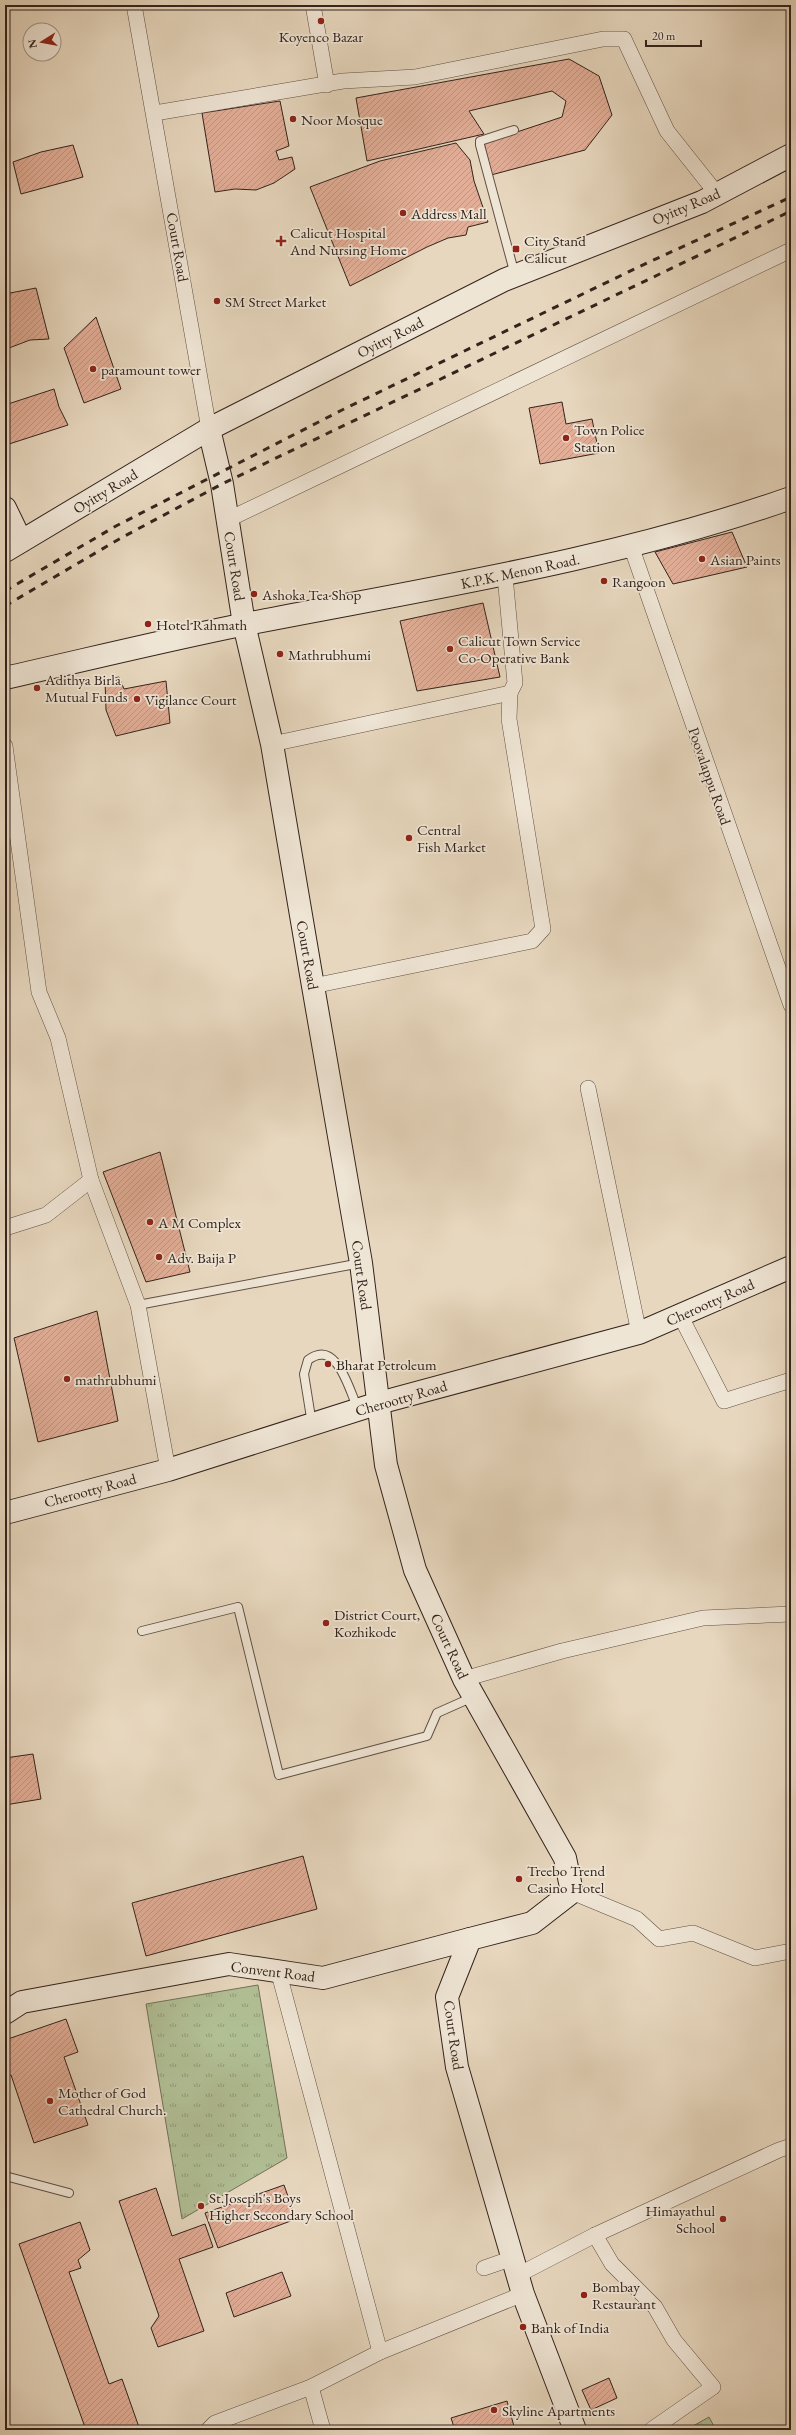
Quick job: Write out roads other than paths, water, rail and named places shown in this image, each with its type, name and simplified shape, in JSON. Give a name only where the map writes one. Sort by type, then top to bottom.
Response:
[{"type":"main road","name":"Oyitty Road","points":[[13,546],[209,429],[515,276],[702,202],[791,155]]},
{"type":"main road","name":"Court Road","points":[[209,429],[228,520],[244,624],[272,744],[314,986],[361,1263],[386,1464],[415,1570],[469,1688],[565,1858],[572,1892]]},
{"type":"main road","name":"K.P.K. Menon Road.","points":[[5,678],[244,624],[505,576],[631,546],[748,513],[791,498]]},
{"type":"main road","points":[[5,508],[13,546]]},
{"type":"main road","name":"Cherootty Road","points":[[5,1513],[168,1470],[358,1410],[639,1333],[730,1292],[791,1267]]},
{"type":"main road","points":[[470,1939],[532,1923],[572,1892]]},
{"type":"main road","name":"Court Road","points":[[470,1939],[447,1997],[457,2067],[518,2276],[575,2430]]},
{"type":"main road","name":"Convent Road","points":[[5,2013],[22,2002],[229,1964],[278,1970],[323,1978],[470,1939]]},
{"type":"street","name":"Court Road","points":[[134,5],[155,113],[209,429]]},
{"type":"street","points":[[313,5],[327,85]]},
{"type":"street","points":[[155,113],[327,85],[387,77],[415,77],[603,39],[624,39],[667,131],[717,194]]},
{"type":"street","points":[[228,520],[791,250]]},
{"type":"street","name":"Poovalappu Road","points":[[631,546],[791,1005]]},
{"type":"street","points":[[314,986],[532,941],[543,929],[509,719],[510,694],[515,683],[505,576]]},
{"type":"street","points":[[272,744],[510,694]]},
{"type":"street","points":[[5,746],[38,992],[58,1038],[91,1180],[138,1306],[168,1470]]},
{"type":"street","points":[[588,1088],[639,1333]]},
{"type":"street","points":[[5,1228],[46,1215],[91,1180]]},
{"type":"street","points":[[680,1315],[724,1402],[791,1380]]},
{"type":"street","points":[[469,1688],[562,1651],[703,1618],[791,1614]]},
{"type":"street","points":[[572,1892],[637,1919],[659,1939],[693,1933],[754,1958],[791,1951]]},
{"type":"street","points":[[278,1970],[380,2352]]},
{"type":"street","points":[[208,2430],[215,2423],[310,2386],[380,2352],[595,2235],[765,2156],[791,2146]]},
{"type":"street","points":[[595,2235],[612,2264],[655,2307],[674,2340],[713,2387],[651,2430]]},
{"type":"street","points":[[484,2268],[518,2276]]},
{"type":"street","points":[[310,2386],[323,2430]]},
{"type":"lane","points":[[514,130],[480,141],[480,145],[515,276]]},
{"type":"lane","points":[[138,1306],[361,1263]]},
{"type":"lane","points":[[312,1424],[304,1374],[308,1360],[313,1356],[327,1354],[333,1358],[340,1368],[358,1410]]},
{"type":"lane","points":[[142,1631],[238,1607],[279,1775],[427,1736],[437,1713],[469,1688]]},
{"type":"lane","points":[[5,2176],[69,2193]]},
{"type":"railway","points":[[5,591],[116,526],[342,410],[647,263],[791,197]]},
{"type":"railway","points":[[5,606],[121,538],[222,484],[791,211]]},
{"type":"place","name":"Koyenco Bazar","points":[[321,21]]},
{"type":"place","name":"Noor Mosque","points":[[293,119]]},
{"type":"place","name":"Address Mall","points":[[403,213]]},
{"type":"place","name":"Calicut Hospital And Nursing Home","points":[[281,241]]},
{"type":"place","name":"City Stand Calicut","points":[[516,249]]},
{"type":"place","name":"SM Street Market","points":[[217,301]]},
{"type":"place","name":"paramount tower","points":[[93,369]]},
{"type":"place","name":"Town Police Station","points":[[566,438]]},
{"type":"place","name":"Asian Paints","points":[[702,559]]},
{"type":"place","name":"Rangoon","points":[[604,581]]},
{"type":"place","name":"Ashoka Tea Shop","points":[[254,594]]},
{"type":"place","name":"Hotel Rahmath","points":[[148,624]]},
{"type":"place","name":"Calicut Town Service Co-Operative Bank","points":[[450,649]]},
{"type":"place","name":"Mathrubhumi","points":[[280,654]]},
{"type":"place","name":"Adithya Birla Mutual Funds","points":[[37,688]]},
{"type":"place","name":"Vigilance Court","points":[[137,699]]},
{"type":"place","name":"Central Fish Market","points":[[409,838]]},
{"type":"place","name":"A M Complex","points":[[150,1222]]},
{"type":"place","name":"Adv. Baija P","points":[[159,1257]]},
{"type":"place","name":"Bharat Petroleum","points":[[328,1364]]},
{"type":"place","name":"mathrubhumi","points":[[67,1379]]},
{"type":"place","name":"District Court, Kozhikode","points":[[326,1623]]},
{"type":"place","name":"Treebo Trend Casino Hotel","points":[[519,1879]]},
{"type":"place","name":"Mother of God Cathedral Church.","points":[[50,2101]]},
{"type":"place","name":"St.Joseph's Boys Higher Secondary School","points":[[201,2206]]},
{"type":"place","name":"Himayathul School","points":[[723,2219]]},
{"type":"place","name":"Bombay Restaurant","points":[[584,2295]]},
{"type":"place","name":"Bank of India","points":[[523,2327]]},
{"type":"place","name":"Skyline Apartments","points":[[494,2410]]}]
